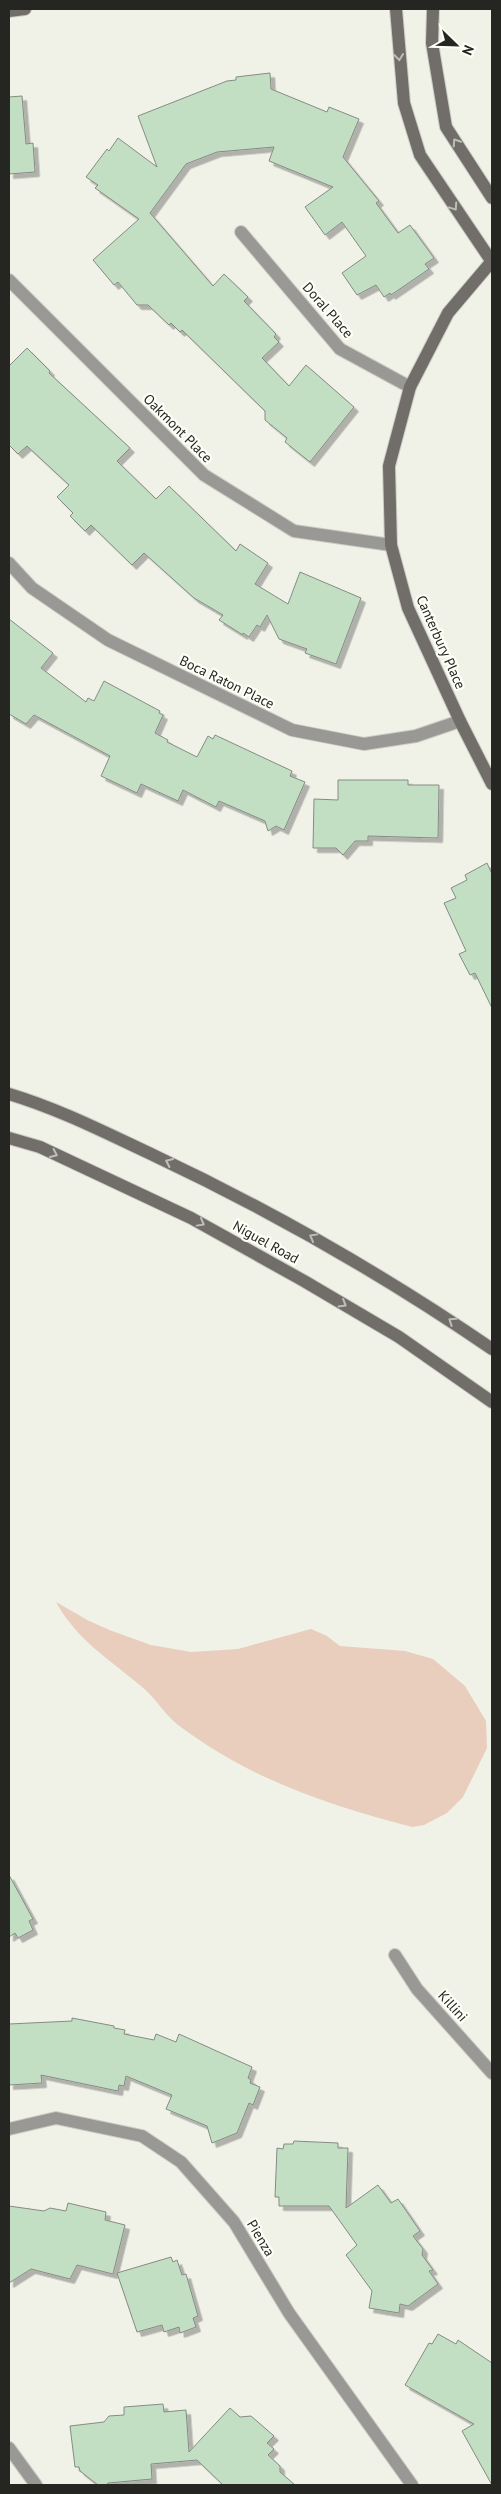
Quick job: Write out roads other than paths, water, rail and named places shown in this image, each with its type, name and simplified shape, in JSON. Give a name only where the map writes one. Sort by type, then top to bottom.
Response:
[{"type":"main road","points":[[9,11],[25,9]]},
{"type":"main road","points":[[396,9],[404,103],[420,156],[492,261]]},
{"type":"main road","points":[[433,9],[432,43],[446,127],[492,198]]},
{"type":"main road","name":"Canterbury Place","points":[[492,261],[448,313],[410,387],[389,466],[391,545],[408,608],[460,722],[492,784]]},
{"type":"main road","name":"Niguel Road","points":[[9,1094],[47,1106],[227,1189],[339,1252],[434,1309],[492,1349]]},
{"type":"main road","name":"Niguel Road","points":[[9,1138],[40,1148],[192,1218],[399,1337],[492,1402]]},
{"type":"street","name":"Doral Place","points":[[241,232],[340,349],[410,387]]},
{"type":"street","name":"Oakmont Place","points":[[9,280],[204,475],[294,530],[391,545]]},
{"type":"street","name":"Boca Raton Place","points":[[9,563],[32,588],[108,640],[292,730],[364,744],[416,736],[460,722]]},
{"type":"street","name":"Killini","points":[[395,1955],[417,1989],[492,2073]]},
{"type":"street","name":"Pienza","points":[[9,2129],[56,2118],[142,2136],[181,2162],[234,2222],[289,2313],[412,2485]]},
{"type":"street","points":[[9,2448],[36,2485]]}]
